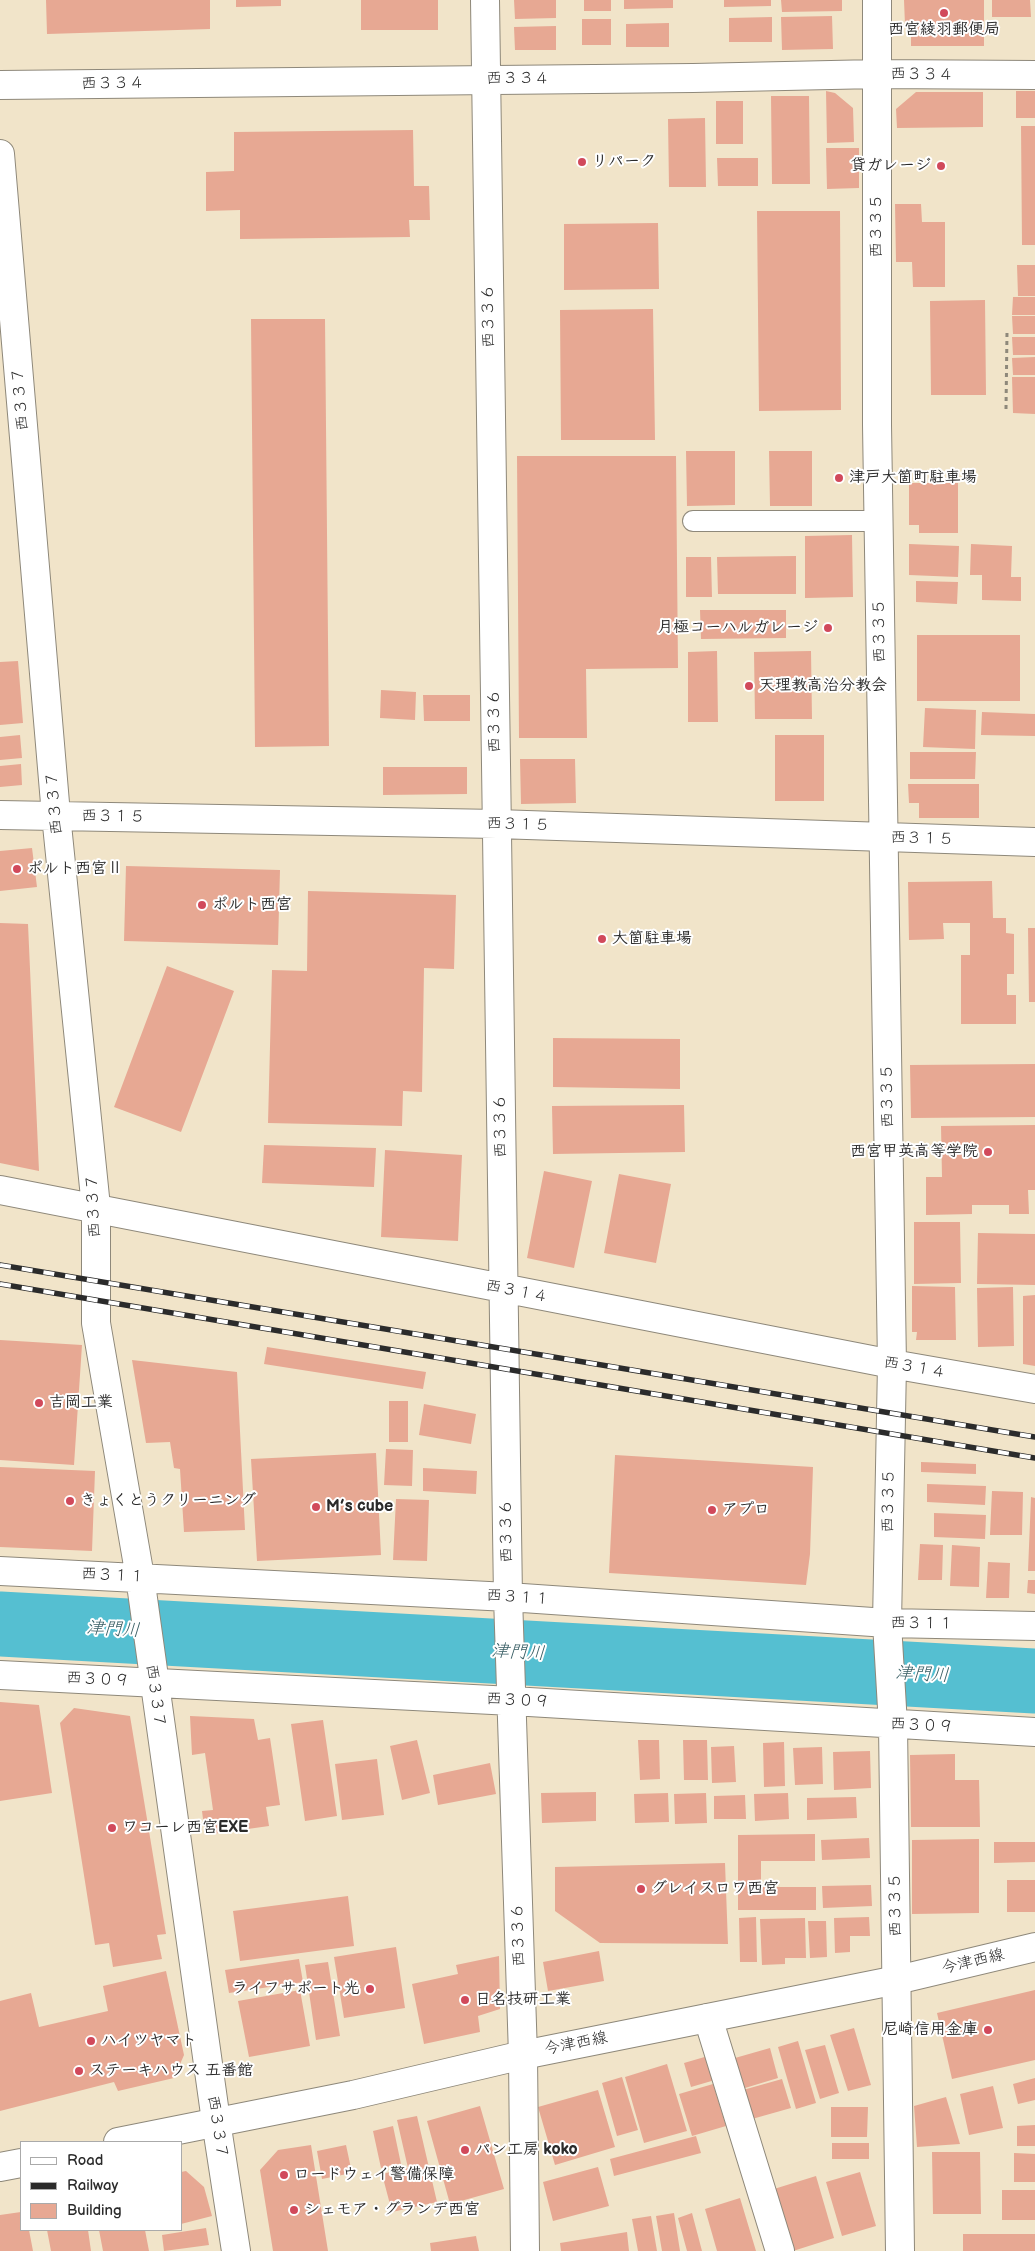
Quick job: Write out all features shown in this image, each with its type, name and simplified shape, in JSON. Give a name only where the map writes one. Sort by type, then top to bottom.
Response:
[{"type":"street","name":"西３３６","points":[[485,0],[508,1597],[523,2055],[524,2251]]},
{"type":"street","name":"西３３５","points":[[877,0],[878,522],[892,1364],[887,1623],[893,1725],[899,2251]]},
{"type":"street","name":"西３３４","points":[[0,85],[693,78],[877,74],[1035,75]]},
{"type":"street","name":"西３３７","points":[[0,154],[56,815],[96,1207],[96,1323],[141,1589],[236,2251]]},
{"type":"street","name":"西３１５","points":[[0,815],[497,824],[1035,842]]},
{"type":"street","name":"西３１４","points":[[0,1190],[96,1207],[503,1289],[892,1364],[1035,1389]]},
{"type":"street","name":"西３１１","points":[[0,1571],[141,1589],[508,1597],[887,1623],[1035,1626]]},
{"type":"street","name":"西３０９","points":[[0,1675],[152,1671],[512,1701],[1035,1732]]},
{"type":"street","name":"今津西線","points":[[123,2141],[353,2094],[523,2055],[897,1980],[1035,1947]]},
{"type":"street","points":[[708,2018],[780,2251]]},
{"type":"street","points":[[0,2167],[20,2163]]},
{"type":"lane","points":[[693,521],[878,522]]},
{"type":"path","points":[[1006,409],[1007,332]]},
{"type":"building","points":[[46,0],[210,0],[210,29],[47,34]]},
{"type":"building","points":[[236,0],[281,0],[281,6],[236,7]]},
{"type":"building","points":[[361,0],[438,0],[438,30],[361,30]]},
{"type":"building","points":[[514,0],[556,0],[556,18],[515,19]]},
{"type":"building","points":[[584,0],[611,0],[611,11],[584,11]]},
{"type":"building","points":[[624,0],[673,0],[673,8],[624,9]]},
{"type":"building","points":[[724,0],[771,0],[771,6],[724,7]]},
{"type":"building","points":[[781,0],[842,0],[842,11],[782,12]]},
{"type":"building","name":"西宮綾羽郵便局","points":[[904,0],[984,0],[984,46],[911,46],[911,25],[905,25]]},
{"type":"building","points":[[992,0],[1030,0],[1031,17],[992,17]]},
{"type":"building","points":[[832,16],[833,49],[782,50],[781,17]]},
{"type":"building","points":[[772,17],[772,42],[729,42],[729,18]]},
{"type":"building","points":[[582,19],[611,19],[611,45],[582,45]]},
{"type":"building","points":[[669,23],[669,47],[626,47],[626,24]]},
{"type":"building","points":[[556,26],[556,50],[515,50],[514,27]]},
{"type":"building","points":[[826,91],[835,93],[853,108],[854,142],[827,143]]},
{"type":"building","points":[[1016,91],[1035,91],[1035,118],[1016,118]]},
{"type":"building","points":[[916,92],[983,92],[983,127],[897,128],[896,109]]},
{"type":"building","points":[[771,96],[809,96],[810,184],[772,184]]},
{"type":"building","points":[[716,101],[743,101],[743,144],[716,144]]},
{"type":"building","points":[[705,118],[706,187],[669,187],[668,119]]},
{"type":"building","points":[[1021,126],[1035,126],[1035,245],[1022,245]]},
{"type":"building","points":[[413,130],[414,186],[429,186],[430,220],[409,220],[410,237],[240,239],[240,210],[206,211],[206,172],[234,171],[234,132]]},
{"type":"building","points":[[826,148],[859,148],[859,188],[827,189]]},
{"type":"building","points":[[717,158],[758,158],[758,186],[718,186]]},
{"type":"building","points":[[895,204],[921,204],[922,222],[945,222],[945,287],[913,287],[912,262],[896,262]]},
{"type":"building","points":[[757,211],[840,211],[841,410],[759,411]]},
{"type":"building","points":[[658,223],[659,289],[564,290],[564,224]]},
{"type":"building","points":[[1017,265],[1035,265],[1035,296],[1018,296]]},
{"type":"building","points":[[1013,297],[1035,297],[1035,315],[1012,315]]},
{"type":"building","points":[[985,300],[986,395],[931,395],[930,301]]},
{"type":"building","points":[[653,309],[655,440],[561,440],[560,310]]},
{"type":"building","points":[[1012,316],[1035,316],[1035,334],[1013,334]]},
{"type":"building","points":[[251,319],[325,319],[329,746],[255,747]]},
{"type":"building","points":[[1012,337],[1035,337],[1035,355],[1013,355]]},
{"type":"building","points":[[1035,357],[1035,375],[1013,375],[1012,358]]},
{"type":"building","points":[[1012,377],[1035,377],[1035,414],[1013,413]]},
{"type":"building","points":[[686,451],[735,451],[735,505],[687,506]]},
{"type":"building","points":[[769,451],[812,451],[812,506],[770,506]]},
{"type":"building","points":[[517,456],[676,456],[678,668],[586,669],[587,738],[519,738]]},
{"type":"building","points":[[909,483],[958,483],[958,533],[919,533],[919,525],[909,525]]},
{"type":"building","points":[[852,535],[853,597],[805,598],[805,536]]},
{"type":"building","points":[[909,544],[959,546],[958,577],[909,575]]},
{"type":"building","points":[[971,544],[1012,546],[1011,577],[1021,577],[1021,601],[982,600],[982,575],[970,575]]},
{"type":"building","points":[[796,556],[796,594],[718,594],[717,557]]},
{"type":"building","points":[[686,557],[711,557],[712,597],[686,597]]},
{"type":"building","points":[[916,581],[958,582],[957,604],[916,602]]},
{"type":"building","points":[[700,610],[786,610],[786,638],[701,639]]},
{"type":"building","points":[[917,635],[1020,635],[1020,701],[917,701]]},
{"type":"building","points":[[717,651],[718,722],[688,722],[688,652]]},
{"type":"building","points":[[811,651],[812,719],[755,719],[754,652]]},
{"type":"building","points":[[18,661],[23,723],[0,725],[0,662]]},
{"type":"building","points":[[381,690],[416,692],[415,720],[380,718]]},
{"type":"building","points":[[423,695],[470,695],[470,721],[424,721]]},
{"type":"building","points":[[925,708],[976,710],[975,749],[923,747]]},
{"type":"building","points":[[982,712],[1035,714],[1035,736],[981,735]]},
{"type":"building","points":[[20,735],[22,758],[0,760],[0,737]]},
{"type":"building","points":[[775,735],[824,735],[824,801],[775,801]]},
{"type":"building","points":[[910,752],[976,752],[975,779],[910,779]]},
{"type":"building","points":[[520,759],[575,759],[576,803],[521,804]]},
{"type":"building","points":[[21,764],[22,785],[0,787],[0,766]]},
{"type":"building","points":[[383,767],[467,767],[467,794],[383,795]]},
{"type":"building","points":[[908,784],[979,784],[979,818],[919,818],[919,803],[909,803]]},
{"type":"building","name":"ポルト西宮Ⅱ","points":[[32,848],[37,887],[0,891],[0,851]]},
{"type":"building","name":"ポルト西宮","points":[[126,866],[280,870],[278,945],[124,941]]},
{"type":"building","points":[[992,881],[993,918],[1006,918],[1006,933],[1014,934],[1014,974],[1007,974],[1007,995],[1016,995],[1016,1024],[961,1024],[961,955],[970,955],[970,923],[943,923],[944,939],[909,940],[908,882]]},
{"type":"building","points":[[308,891],[456,895],[454,969],[424,968],[422,1092],[403,1091],[402,1126],[268,1123],[272,970],[307,971]]},
{"type":"building","points":[[0,923],[28,924],[39,1171],[0,1163]]},
{"type":"building","points":[[1028,928],[1035,928],[1035,1002],[1029,1002]]},
{"type":"building","points":[[167,966],[234,991],[181,1132],[114,1107]]},
{"type":"building","points":[[553,1038],[680,1039],[680,1089],[553,1087]]},
{"type":"building","points":[[1035,1064],[1035,1117],[911,1118],[910,1065]]},
{"type":"building","points":[[684,1105],[685,1152],[553,1154],[552,1106]]},
{"type":"building","name":"西宮甲英高等学院","points":[[1035,1125],[1035,1190],[1028,1190],[1029,1214],[1009,1214],[1009,1205],[972,1205],[972,1214],[926,1215],[926,1177],[942,1177],[941,1126]]},
{"type":"building","points":[[264,1145],[376,1148],[374,1187],[262,1183]]},
{"type":"building","points":[[385,1150],[462,1155],[458,1241],[381,1237]]},
{"type":"building","points":[[544,1171],[592,1181],[574,1268],[527,1258]]},
{"type":"building","points":[[619,1174],[671,1184],[656,1263],[604,1253]]},
{"type":"building","points":[[914,1222],[960,1222],[961,1283],[914,1284]]},
{"type":"building","points":[[978,1233],[1035,1234],[1035,1285],[977,1284]]},
{"type":"building","points":[[912,1286],[955,1287],[956,1340],[916,1340],[917,1332],[912,1332]]},
{"type":"building","points":[[1013,1287],[1014,1346],[978,1347],[977,1288]]},
{"type":"building","points":[[1035,1295],[1035,1366],[1023,1364],[1023,1296]]},
{"type":"building","name":"吉岡工業","points":[[0,1340],[82,1345],[74,1465],[0,1460]]},
{"type":"building","points":[[267,1347],[426,1372],[423,1389],[264,1364]]},
{"type":"building","points":[[132,1360],[237,1372],[245,1530],[184,1532],[180,1469],[174,1468],[170,1442],[146,1443]]},
{"type":"building","points":[[389,1401],[408,1401],[408,1442],[389,1442]]},
{"type":"building","points":[[424,1404],[476,1414],[471,1444],[419,1435]]},
{"type":"building","points":[[386,1449],[413,1450],[412,1486],[384,1485]]},
{"type":"building","name":"M’s cube","points":[[376,1453],[381,1555],[257,1561],[251,1459]]},
{"type":"building","name":"アプロ","points":[[615,1455],[813,1467],[810,1554],[806,1585],[609,1573]]},
{"type":"building","points":[[921,1462],[976,1464],[976,1474],[921,1472]]},
{"type":"building","points":[[0,1467],[95,1471],[92,1551],[0,1547]]},
{"type":"building","points":[[423,1468],[477,1471],[476,1494],[423,1491]]},
{"type":"building","points":[[927,1484],[986,1486],[985,1505],[927,1502]]},
{"type":"building","points":[[992,1491],[1023,1492],[1022,1535],[990,1535]]},
{"type":"building","points":[[1031,1497],[1035,1498],[1035,1571],[1028,1571]]},
{"type":"building","points":[[396,1499],[429,1500],[427,1561],[393,1560]]},
{"type":"building","points":[[934,1513],[986,1515],[985,1539],[934,1537]]},
{"type":"building","points":[[920,1544],[943,1545],[942,1580],[918,1580]]},
{"type":"building","points":[[952,1545],[980,1547],[979,1587],[950,1586]]},
{"type":"building","points":[[988,1562],[1010,1563],[1009,1598],[986,1598]]},
{"type":"building","points":[[1028,1580],[1035,1580],[1035,1594],[1027,1593]]},
{"type":"building","points":[[0,1702],[39,1705],[52,1793],[0,1801]]},
{"type":"building","name":"ワコーレ西宮EXE","points":[[74,1708],[130,1716],[166,1934],[157,1935],[162,1959],[113,1967],[109,1943],[95,1945],[60,1723]]},
{"type":"building","points":[[190,1716],[254,1719],[258,1740],[270,1738],[280,1805],[266,1807],[269,1826],[205,1835],[202,1811],[213,1810],[205,1753],[192,1755]]},
{"type":"building","points":[[323,1720],[337,1816],[305,1821],[291,1724]]},
{"type":"building","points":[[417,1740],[430,1793],[402,1800],[390,1746]]},
{"type":"building","points":[[638,1740],[659,1740],[660,1779],[640,1780]]},
{"type":"building","points":[[683,1740],[707,1740],[708,1780],[684,1780]]},
{"type":"building","points":[[784,1742],[785,1786],[764,1787],[763,1743]]},
{"type":"building","points":[[734,1746],[736,1782],[712,1783],[711,1747]]},
{"type":"building","points":[[822,1747],[823,1784],[795,1785],[793,1748]]},
{"type":"building","points":[[870,1751],[871,1788],[834,1790],[833,1752]]},
{"type":"building","points":[[955,1754],[955,1780],[979,1780],[980,1827],[911,1827],[910,1755]]},
{"type":"building","points":[[377,1759],[384,1815],[342,1820],[335,1764]]},
{"type":"building","points":[[490,1763],[496,1794],[438,1805],[433,1775]]},
{"type":"building","points":[[596,1792],[596,1821],[542,1823],[541,1793]]},
{"type":"building","points":[[668,1793],[669,1822],[635,1823],[634,1794]]},
{"type":"building","points":[[706,1793],[707,1823],[675,1824],[674,1794]]},
{"type":"building","points":[[788,1793],[789,1819],[755,1821],[754,1794]]},
{"type":"building","points":[[745,1795],[746,1819],[714,1819],[714,1796]]},
{"type":"building","points":[[856,1797],[857,1818],[807,1820],[807,1798]]},
{"type":"building","points":[[815,1834],[815,1861],[761,1861],[761,1887],[816,1887],[816,1910],[738,1910],[738,1835]]},
{"type":"building","points":[[869,1838],[870,1858],[822,1860],[821,1840]]},
{"type":"building","points":[[979,1839],[979,1913],[912,1914],[912,1840]]},
{"type":"building","points":[[994,1842],[1035,1842],[1035,1862],[994,1863]]},
{"type":"building","name":"グレイスロワ西宮","points":[[725,1863],[728,1944],[600,1943],[555,1911],[555,1867]]},
{"type":"building","points":[[1007,1880],[1035,1880],[1035,1912],[1007,1912]]},
{"type":"building","points":[[871,1885],[872,1906],[823,1908],[822,1886]]},
{"type":"building","points":[[348,1896],[354,1946],[240,1961],[233,1911]]},
{"type":"building","points":[[756,1917],[757,1962],[740,1962],[739,1918]]},
{"type":"building","points":[[869,1917],[870,1936],[850,1936],[850,1952],[835,1953],[834,1918]]},
{"type":"building","points":[[805,1918],[806,1958],[785,1958],[785,1964],[762,1965],[760,1919]]},
{"type":"building","points":[[808,1921],[826,1921],[827,1957],[810,1958]]},
{"type":"building","points":[[396,1947],[405,2008],[344,2018],[334,1957]]},
{"type":"building","points":[[599,1951],[604,1981],[548,1991],[543,1962]]},
{"type":"building","points":[[499,1956],[500,2009],[478,2016],[480,2032],[424,2044],[412,1984],[458,1974],[456,1965]]},
{"type":"building","points":[[299,1959],[303,1982],[229,1993],[225,1970]]},
{"type":"building","points":[[328,1962],[340,2036],[316,2040],[305,1965]]},
{"type":"building","name":"ハイツヤマト","points":[[166,1971],[184,2055],[174,2078],[118,2091],[114,2082],[0,2111],[0,2001],[31,1993],[39,2027],[108,2011],[103,1986]]},
{"type":"building","points":[[300,1990],[310,2046],[249,2057],[238,2001]]},
{"type":"building","name":"尼崎信用金庫","points":[[1035,1990],[1035,2060],[952,2079],[937,2013]]},
{"type":"building","points":[[854,2028],[871,2085],[848,2091],[830,2035]]},
{"type":"building","points":[[798,2041],[816,2103],[796,2109],[778,2047]]},
{"type":"building","points":[[825,2045],[839,2093],[820,2099],[805,2050]]},
{"type":"building","points":[[770,2048],[778,2078],[745,2088],[735,2058]]},
{"type":"building","points":[[708,2056],[715,2080],[691,2087],[684,2063]]},
{"type":"building","points":[[667,2064],[687,2131],[644,2143],[625,2077]]},
{"type":"building","points":[[622,2077],[638,2130],[617,2136],[602,2083]]},
{"type":"building","points":[[1035,2078],[1035,2100],[1018,2104],[1013,2084]]},
{"type":"building","points":[[782,2079],[791,2108],[752,2119],[743,2090]]},
{"type":"building","points":[[713,2084],[726,2126],[692,2136],[679,2094]]},
{"type":"building","points":[[993,2086],[1003,2128],[969,2135],[960,2094]]},
{"type":"building","points":[[598,2090],[615,2147],[555,2165],[538,2107]]},
{"type":"building","points":[[946,2097],[960,2144],[917,2147],[914,2106]]},
{"type":"building","points":[[480,2106],[504,2189],[450,2204],[427,2121]]},
{"type":"building","points":[[831,2107],[868,2107],[867,2137],[831,2137]]},
{"type":"building","points":[[417,2116],[437,2202],[392,2212],[382,2174],[408,2168],[397,2120]]},
{"type":"building","points":[[1035,2125],[1035,2146],[1017,2146],[1017,2126]]},
{"type":"building","points":[[393,2126],[401,2164],[381,2168],[373,2131]]},
{"type":"building","points":[[696,2136],[701,2153],[614,2176],[610,2159]]},
{"type":"building","points":[[832,2143],[869,2143],[869,2159],[832,2159]]},
{"type":"building","name":"シェモア・グランデ西宮","points":[[311,2145],[328,2251],[273,2251],[260,2170],[278,2150]]},
{"type":"building","points":[[346,2145],[352,2173],[322,2179],[317,2151]]},
{"type":"building","points":[[932,2152],[980,2152],[981,2214],[933,2214]]},
{"type":"building","points":[[1014,2153],[1035,2154],[1035,2182],[1014,2182]]},
{"type":"building","points":[[598,2167],[609,2206],[553,2221],[543,2182]]},
{"type":"building","points":[[186,2171],[204,2187],[212,2216],[182,2224],[182,2172]]},
{"type":"building","points":[[860,2172],[876,2226],[842,2236],[826,2182]]},
{"type":"building","points":[[816,2176],[834,2238],[793,2251],[774,2189]]},
{"type":"building","points":[[1002,2190],[1035,2190],[1035,2220],[1002,2220]]},
{"type":"building","points":[[740,2198],[756,2251],[717,2251],[705,2209]]},
{"type":"building","points":[[20,2212],[20,2231],[29,2231],[33,2251],[0,2251],[0,2215]]},
{"type":"building","points":[[674,2213],[680,2251],[662,2251],[656,2216]]},
{"type":"building","points":[[692,2213],[702,2251],[687,2251],[678,2218]]},
{"type":"building","points":[[651,2216],[657,2251],[638,2251],[632,2219]]},
{"type":"building","points":[[206,2228],[209,2245],[164,2251],[162,2235]]},
{"type":"building","points":[[47,2231],[88,2231],[91,2251],[51,2251]]},
{"type":"building","points":[[99,2231],[145,2231],[149,2251],[103,2251]]},
{"type":"building","points":[[627,2232],[629,2251],[561,2251],[560,2243]]},
{"type":"building","points":[[963,2234],[1035,2234],[1035,2251],[963,2251]]},
{"type":"building","points":[[476,2236],[479,2251],[431,2251],[430,2243]]},
{"type":"waterway","name":"津門川","points":[[0,1624],[1035,1681]]},
{"type":"railway","points":[[0,1265],[1035,1437]]},
{"type":"railway","points":[[0,1284],[1035,1458]]},
{"type":"place","name":"西宮綾羽郵便局","points":[[944,13]]},
{"type":"place","name":"リパーク","points":[[582,162]]},
{"type":"place","name":"貸ガレージ","points":[[941,166]]},
{"type":"place","name":"津戸大箇町駐車場","points":[[839,478]]},
{"type":"place","name":"月極コーハルガレージ","points":[[828,628]]},
{"type":"place","name":"天理教高治分教会","points":[[749,686]]},
{"type":"place","name":"ポルト西宮Ⅱ","points":[[17,869]]},
{"type":"place","name":"ポルト西宮","points":[[202,905]]},
{"type":"place","name":"大箇駐車場","points":[[602,939]]},
{"type":"place","name":"西宮甲英高等学院","points":[[988,1152]]},
{"type":"place","name":"吉岡工業","points":[[39,1403]]},
{"type":"place","name":"きょくとうクリーニング","points":[[70,1501]]},
{"type":"place","name":"M’s cube","points":[[316,1507]]},
{"type":"place","name":"アプロ","points":[[712,1510]]},
{"type":"place","name":"ワコーレ西宮EXE","points":[[112,1828]]},
{"type":"place","name":"グレイスロワ西宮","points":[[641,1889]]},
{"type":"place","name":"ライフサポート光","points":[[370,1989]]},
{"type":"place","name":"日名技研工業","points":[[465,2000]]},
{"type":"place","name":"尼崎信用金庫","points":[[988,2030]]},
{"type":"place","name":"ハイツヤマト","points":[[91,2041]]},
{"type":"place","name":"ステーキハウス 五番館","points":[[79,2071]]},
{"type":"place","name":"パン工房 koko","points":[[465,2150]]},
{"type":"place","name":"ロードウェイ警備保障","points":[[284,2175]]},
{"type":"place","name":"シェモア・グランデ西宮","points":[[294,2210]]}]
